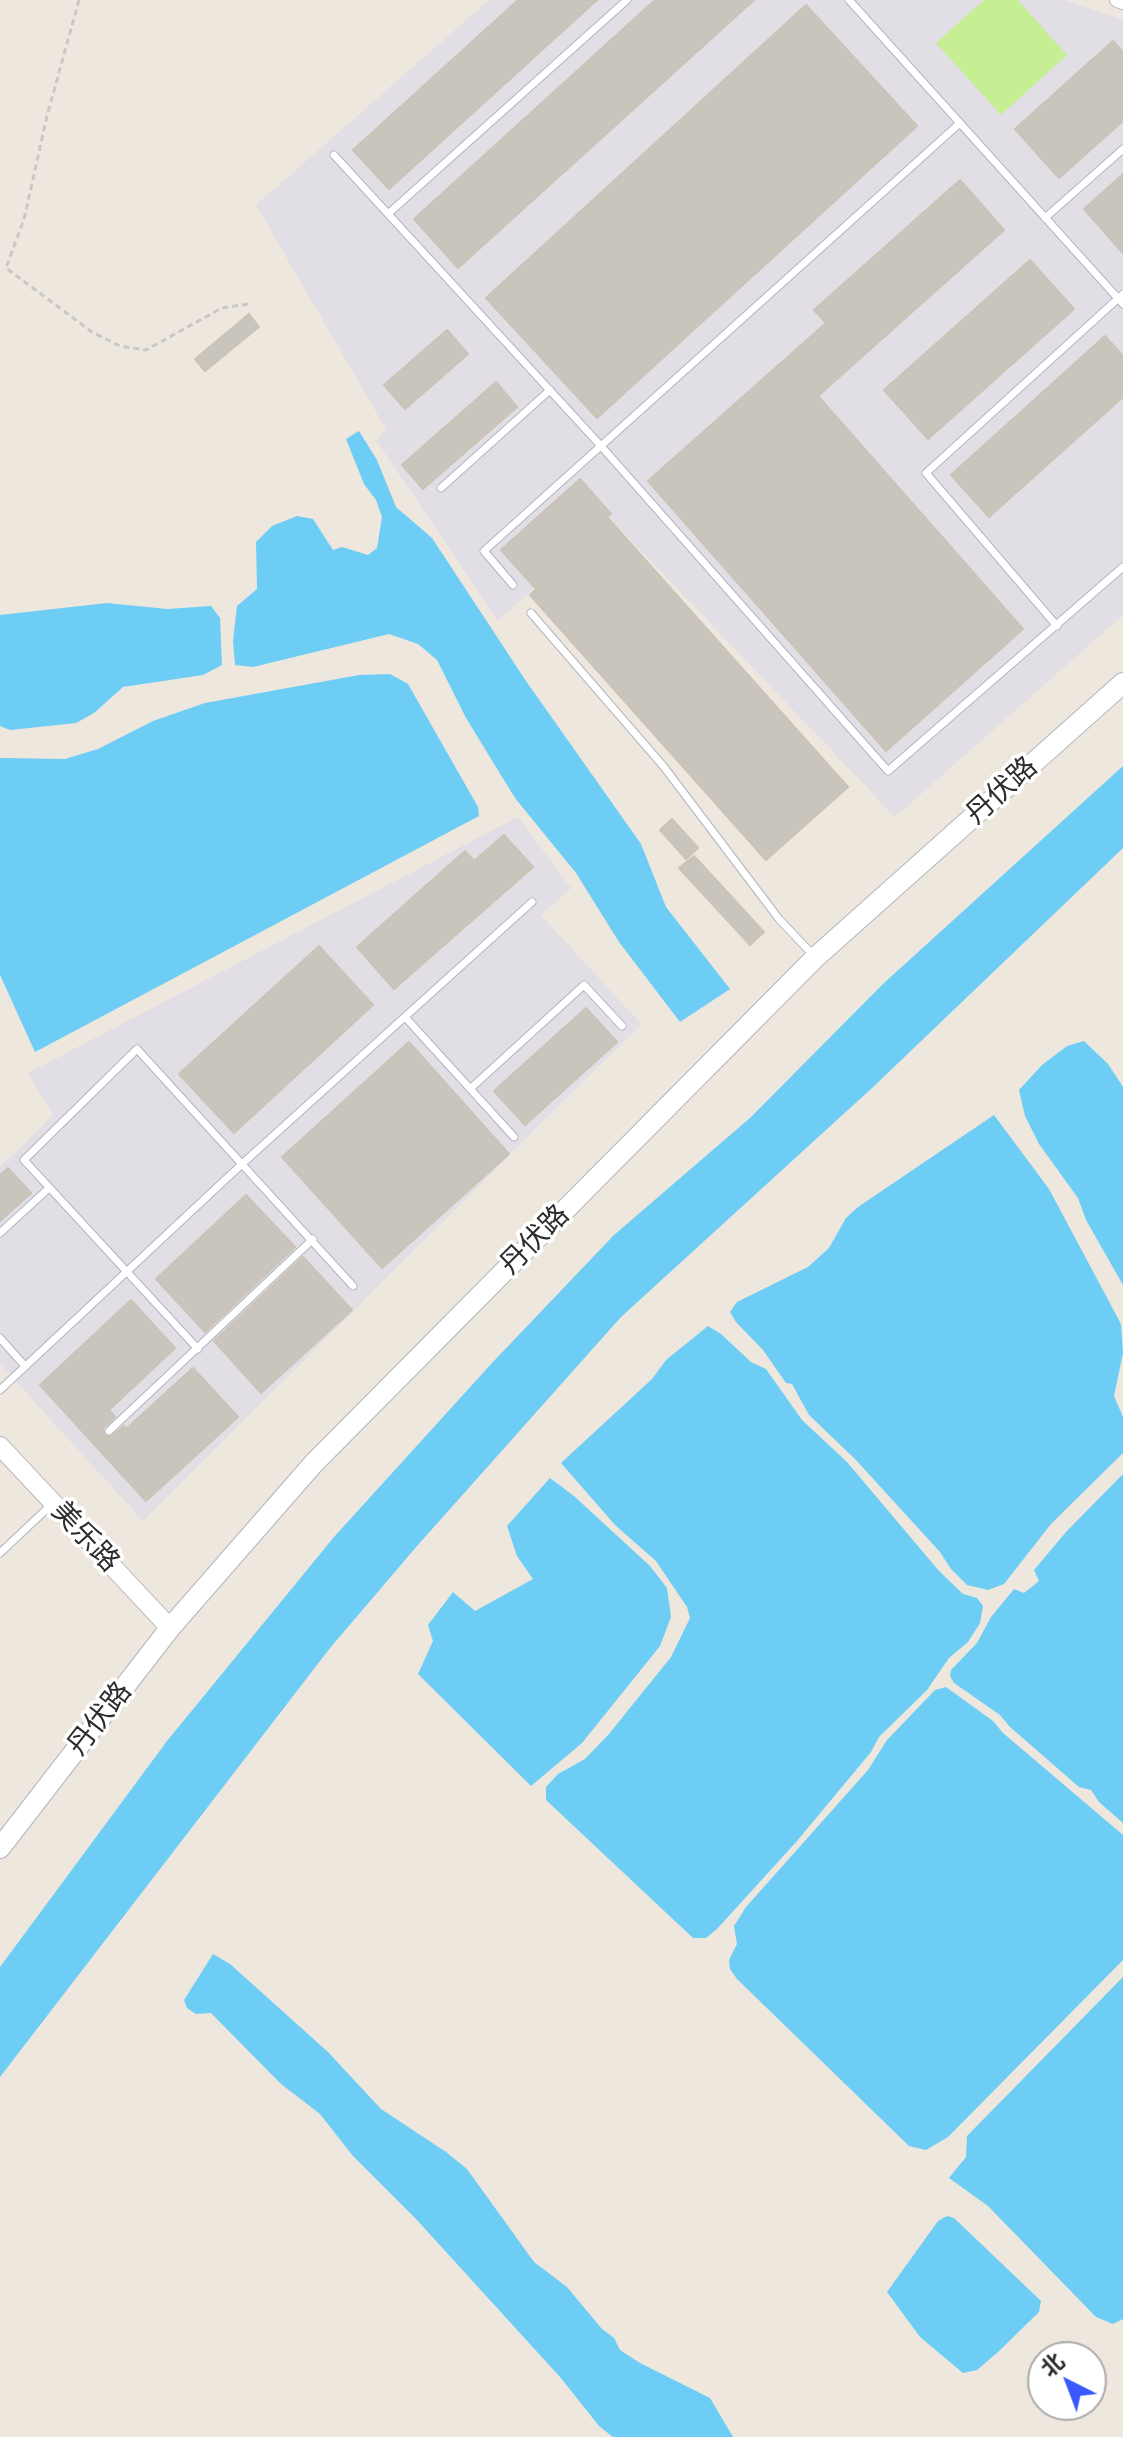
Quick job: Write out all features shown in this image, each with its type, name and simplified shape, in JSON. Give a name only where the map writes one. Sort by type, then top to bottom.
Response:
[{"type":"main road","name":"丹伏路","points":[[0,1848],[170,1628],[314,1463],[816,957],[1123,683]]},
{"type":"street","name":"美乐路","points":[[0,1446],[170,1628]]},
{"type":"lane","points":[[389,213],[627,0]]},
{"type":"lane","points":[[849,0],[1121,299],[926,473],[1057,626]]},
{"type":"lane","points":[[513,585],[484,551],[960,123]]},
{"type":"lane","points":[[1045,218],[1123,149]]},
{"type":"lane","points":[[334,155],[601,446],[888,771],[1123,567]]},
{"type":"lane","points":[[441,488],[550,390]]},
{"type":"lane","points":[[531,613],[664,767],[779,919],[816,957]]},
{"type":"lane","points":[[0,1390],[242,1164],[532,902]]},
{"type":"lane","points":[[470,1089],[584,985],[622,1026]]},
{"type":"lane","points":[[405,1017],[514,1137]]},
{"type":"lane","points":[[198,1349],[24,1160],[137,1049],[353,1286]]},
{"type":"lane","points":[[0,1233],[49,1188]]},
{"type":"lane","points":[[109,1431],[313,1239]]},
{"type":"lane","points":[[0,1338],[25,1366]]},
{"type":"lane","points":[[0,1553],[53,1503]]},
{"type":"path","points":[[79,0],[47,116],[24,219],[6,268],[92,332],[120,346],[146,350],[222,308],[248,304]]},
{"type":"shaded area","points":[[489,0],[1063,0],[1123,20],[1123,615],[895,817],[610,518],[498,621],[376,440],[386,429],[256,205]]},
{"type":"shaded area","points":[[518,817],[571,888],[541,915],[641,1024],[143,1521],[0,1364],[0,1167],[53,1115],[28,1073]]},
{"type":"green space","points":[[984,0],[1018,0],[1067,55],[1001,115],[936,43]]},
{"type":"water","points":[[359,431],[377,460],[396,507],[432,538],[526,681],[641,844],[666,907],[730,989],[680,1022],[619,942],[576,873],[515,798],[466,718],[437,660],[418,644],[389,634],[253,667],[235,665],[233,641],[237,606],[257,589],[256,542],[272,526],[297,516],[313,519],[333,550],[342,547],[368,555],[377,548],[382,517],[376,500],[364,484],[346,439]]},
{"type":"water","points":[[107,603],[167,609],[211,606],[220,618],[222,665],[203,675],[123,687],[94,713],[76,723],[10,730],[0,726],[0,615]]},
{"type":"water","points":[[390,674],[408,684],[478,807],[479,816],[35,1052],[0,975],[0,758],[65,759],[98,749],[153,721],[205,703],[359,675]]},
{"type":"water","points":[[1123,766],[1123,848],[872,1088],[621,1317],[330,1648],[0,2077],[0,1967],[167,1741],[334,1537],[492,1363],[614,1235],[750,1118],[884,983]]},
{"type":"water","points":[[1084,1041],[1108,1064],[1123,1087],[1123,1285],[1086,1220],[1078,1198],[1039,1144],[1025,1116],[1019,1090],[1042,1065],[1067,1046]]},
{"type":"water","points":[[994,1115],[1049,1189],[1121,1324],[1123,1353],[1114,1396],[1123,1417],[1123,1453],[1051,1524],[1004,1584],[988,1590],[967,1585],[951,1569],[940,1552],[855,1459],[809,1415],[792,1384],[786,1383],[730,1312],[737,1302],[808,1267],[829,1248],[846,1218],[858,1207]]},
{"type":"water","points":[[708,1326],[751,1362],[766,1369],[802,1420],[847,1462],[939,1571],[963,1594],[977,1598],[983,1606],[980,1623],[968,1642],[949,1658],[927,1690],[879,1737],[871,1752],[797,1841],[717,1929],[706,1938],[693,1938],[546,1800],[546,1787],[558,1774],[585,1759],[609,1734],[671,1657],[690,1618],[687,1607],[656,1561],[615,1525],[561,1463],[652,1379],[666,1360]]},
{"type":"water","points":[[1123,1474],[1123,1823],[1099,1802],[1091,1790],[1079,1787],[1000,1715],[954,1683],[950,1676],[951,1670],[977,1643],[991,1617],[1014,1589],[1024,1593],[1039,1581],[1034,1570]]},
{"type":"water","points":[[550,1478],[650,1566],[667,1588],[671,1617],[660,1646],[582,1743],[531,1786],[418,1674],[433,1641],[428,1625],[453,1592],[475,1611],[533,1579],[517,1556],[507,1526]]},
{"type":"water","points":[[946,1687],[993,1721],[1003,1733],[1123,1835],[1123,1960],[948,2137],[926,2150],[909,2146],[737,1979],[730,1969],[729,1960],[737,1944],[734,1926],[746,1907],[868,1770],[887,1740],[935,1690]]},
{"type":"water","points":[[213,1954],[230,1964],[328,2052],[381,2109],[467,2169],[534,2262],[567,2287],[602,2329],[614,2338],[620,2350],[710,2398],[733,2437],[613,2437],[599,2426],[560,2377],[416,2219],[353,2156],[320,2114],[281,2084],[211,2013],[196,2014],[187,2008],[184,2000]]},
{"type":"water","points":[[1123,1977],[1123,2319],[1113,2324],[1096,2317],[988,2206],[949,2178],[966,2157],[967,2136]]},
{"type":"water","points":[[947,2216],[954,2218],[1041,2301],[1039,2312],[998,2352],[977,2370],[963,2373],[920,2337],[887,2292],[938,2221]]},
{"type":"building","points":[[518,0],[597,0],[389,189],[353,150]]},
{"type":"building","points":[[655,0],[754,0],[458,268],[414,219]]},
{"type":"building","points":[[806,5],[917,126],[597,418],[486,298]]},
{"type":"building","points":[[1113,41],[1123,52],[1123,121],[1059,178],[1015,129]]},
{"type":"building","points":[[1123,174],[1123,253],[1084,209]]},
{"type":"building","points":[[960,180],[1004,230],[818,396],[1023,629],[886,751],[648,481],[826,323],[814,310]]},
{"type":"building","points":[[1030,260],[1074,309],[928,439],[884,390]]},
{"type":"building","points":[[249,314],[259,327],[205,371],[195,359]]},
{"type":"building","points":[[447,330],[468,354],[405,409],[384,385]]},
{"type":"building","points":[[1105,336],[1123,356],[1123,397],[989,517],[951,475]]},
{"type":"building","points":[[496,382],[517,407],[423,489],[402,465]]},
{"type":"building","points":[[580,479],[611,514],[607,517],[848,787],[766,860],[530,595],[536,589],[501,550]]},
{"type":"building","points":[[672,819],[698,848],[686,859],[660,830]]},
{"type":"building","points":[[504,835],[533,867],[394,989],[357,947],[465,851],[474,861]]},
{"type":"building","points":[[694,856],[764,932],[750,945],[679,868]]},
{"type":"building","points":[[319,946],[373,1005],[234,1133],[179,1074]]},
{"type":"building","points":[[586,1008],[617,1042],[525,1125],[494,1091]]},
{"type":"building","points":[[409,1042],[509,1154],[382,1268],[282,1157]]},
{"type":"building","points":[[8,1168],[31,1193],[0,1221],[0,1175]]},
{"type":"building","points":[[246,1195],[295,1247],[205,1332],[156,1279]]},
{"type":"building","points":[[303,1257],[352,1310],[261,1393],[214,1341]]},
{"type":"building","points":[[131,1300],[175,1348],[109,1410],[115,1417],[103,1428],[104,1435],[111,1437],[124,1426],[126,1429],[193,1368],[238,1417],[146,1501],[40,1385]]}]
